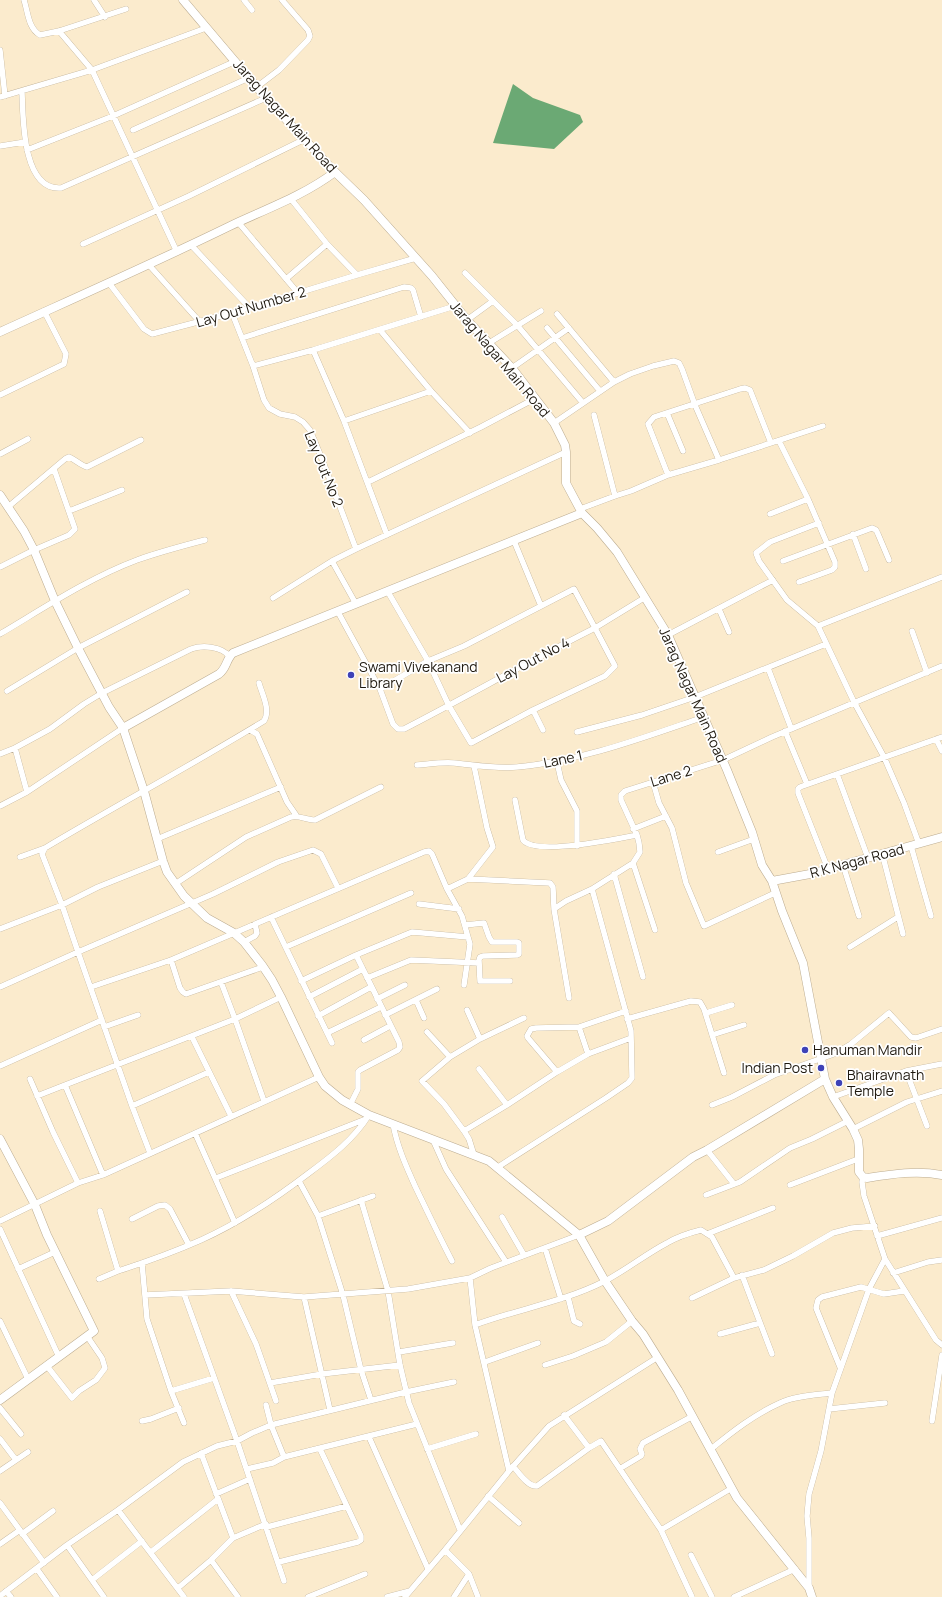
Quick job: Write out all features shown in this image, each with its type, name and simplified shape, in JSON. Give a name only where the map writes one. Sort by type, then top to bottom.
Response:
[{"type":"main road","name":"Jarag Nagar Main Road","points":[[184,0],[206,28],[251,77],[266,98],[335,172],[364,200],[416,258],[467,320],[512,368],[554,423],[565,445],[566,484],[581,511],[616,552],[668,635],[723,760],[754,839],[762,865],[772,881],[775,893],[803,963],[825,1079],[833,1097],[853,1128],[859,1149],[859,1172],[863,1177]]},
{"type":"main road","points":[[0,332],[149,265],[238,222],[291,200],[324,181],[335,172]]},
{"type":"main road","points":[[0,495],[24,531],[78,648],[123,728],[144,791],[163,861],[167,872],[175,884],[184,896],[207,918],[234,933],[244,942],[264,968],[272,980],[319,1077],[325,1086],[368,1117],[410,1129],[433,1140],[489,1161],[578,1235],[605,1281],[632,1321],[644,1334],[658,1357],[711,1449],[737,1498],[810,1588],[812,1597]]},
{"type":"main road","points":[[123,728],[219,674],[226,667],[231,655],[252,645],[514,541],[581,511]]},
{"type":"main road","name":"R K Nagar Road","points":[[772,881],[844,865],[942,837]]},
{"type":"main road","points":[[578,1235],[608,1221],[694,1157],[825,1079]]},
{"type":"main road","points":[[0,1139],[35,1205],[55,1252],[94,1331],[0,1400]]},
{"type":"main road","points":[[863,1177],[867,1178],[899,1173],[927,1173],[942,1175]]},
{"type":"street","points":[[24,0],[31,26],[35,32],[40,35],[59,31],[126,9]]},
{"type":"street","points":[[94,0],[105,17]]},
{"type":"street","points":[[244,0],[252,10]]},
{"type":"street","points":[[258,86],[279,70],[308,40],[310,36],[308,30],[282,0]]},
{"type":"street","points":[[0,50],[2,97],[92,70],[206,28]]},
{"type":"street","points":[[59,31],[92,70],[177,252]]},
{"type":"street","points":[[27,150],[113,116],[236,61]]},
{"type":"street","points":[[133,130],[251,77]]},
{"type":"street","points":[[22,91],[25,142],[31,162],[36,173],[43,182],[55,188],[61,188],[266,98]]},
{"type":"street","points":[[83,244],[189,196],[305,139]]},
{"type":"street","points":[[0,146],[25,142]]},
{"type":"street","points":[[291,200],[327,244],[357,275]]},
{"type":"street","points":[[238,222],[298,293]]},
{"type":"street","points":[[286,279],[327,244]]},
{"type":"street","points":[[191,245],[250,308]]},
{"type":"street","name":"Lay Out Number 2","points":[[109,283],[144,329],[152,334],[250,308],[416,258]]},
{"type":"street","points":[[149,265],[200,322]]},
{"type":"street","points":[[465,273],[517,325],[583,402]]},
{"type":"street","points":[[242,338],[404,287],[411,288],[413,290],[421,317]]},
{"type":"street","points":[[467,320],[493,301]]},
{"type":"street","points":[[232,313],[253,366],[313,350],[455,306]]},
{"type":"street","points":[[0,396],[64,364],[66,354],[44,311]]},
{"type":"street","points":[[489,343],[541,311]]},
{"type":"street","points":[[557,314],[614,382]]},
{"type":"street","points":[[547,328],[600,391]]},
{"type":"street","points":[[512,368],[569,328]]},
{"type":"street","points":[[380,330],[431,391],[470,433]]},
{"type":"street","points":[[313,350],[344,421],[387,535]]},
{"type":"street","points":[[554,423],[614,382],[641,370],[674,361],[679,363],[682,368],[695,405],[718,460]]},
{"type":"street","name":"Lay Out No 2","points":[[253,366],[264,400],[269,408],[280,414],[295,417],[303,422],[310,430],[356,548]]},
{"type":"street","points":[[668,475],[648,424],[654,417],[695,405],[740,389],[748,389],[753,397],[772,443]]},
{"type":"street","points":[[344,421],[431,391]]},
{"type":"street","points":[[368,482],[470,433],[536,398]]},
{"type":"street","points":[[667,413],[683,451]]},
{"type":"street","points":[[594,415],[615,496]]},
{"type":"street","points":[[581,511],[668,475],[824,426]]},
{"type":"street","points":[[0,454],[28,439]]},
{"type":"street","points":[[8,507],[69,457],[86,467],[142,440]]},
{"type":"street","points":[[779,441],[808,499],[835,562],[835,567],[832,570],[799,582]]},
{"type":"street","points":[[273,598],[332,561],[356,548],[566,452]]},
{"type":"street","points":[[0,567],[73,532],[75,529],[70,511],[54,469]]},
{"type":"street","points":[[70,511],[122,490]]},
{"type":"street","points":[[770,514],[808,499]]},
{"type":"street","points":[[819,523],[770,542],[756,553],[759,560],[786,600],[818,626],[854,702],[884,757],[904,803],[931,916]]},
{"type":"street","points":[[784,561],[872,528],[876,530],[889,560]]},
{"type":"street","points":[[853,534],[866,569]]},
{"type":"street","points":[[0,634],[55,601],[114,570],[138,560],[205,540]]},
{"type":"street","points":[[514,541],[541,606]]},
{"type":"street","points":[[332,561],[356,604]]},
{"type":"street","points":[[818,626],[942,577]]},
{"type":"street","points":[[668,635],[773,580]]},
{"type":"street","points":[[380,689],[428,661],[464,646],[574,589],[614,666],[605,676],[533,710],[471,744],[449,706],[428,661],[388,592]]},
{"type":"street","points":[[7,691],[78,648],[187,592]]},
{"type":"street","name":"Lay Out No 4","points":[[338,612],[380,689],[393,724],[398,729],[404,729],[449,706],[548,651],[595,628],[644,598]]},
{"type":"street","points":[[720,609],[729,632]]},
{"type":"street","points":[[912,632],[927,673]]},
{"type":"street","points":[[577,732],[642,716],[695,698],[826,644]]},
{"type":"street","points":[[0,754],[15,748],[50,729],[84,704],[102,693],[196,647],[216,649],[231,655]]},
{"type":"street","name":"Lane 2","points":[[634,829],[621,800],[621,795],[625,791],[723,760],[791,728],[942,666]]},
{"type":"street","points":[[768,668],[791,728]]},
{"type":"street","points":[[20,857],[45,848],[204,758],[264,721],[267,711],[258,683]]},
{"type":"street","points":[[533,710],[543,730]]},
{"type":"street","name":"Lane 1","points":[[417,765],[453,763],[474,766],[515,767],[557,762],[613,748],[704,717]]},
{"type":"street","points":[[0,806],[27,792],[123,728]]},
{"type":"street","points":[[250,730],[257,734],[287,802],[296,816]]},
{"type":"street","points":[[785,731],[807,784]]},
{"type":"street","points":[[828,869],[798,794],[798,789],[807,784],[939,738],[942,752]]},
{"type":"street","points":[[15,748],[27,792]]},
{"type":"street","points":[[557,762],[561,780],[577,811],[577,846]]},
{"type":"street","points":[[449,888],[468,879],[493,847],[487,828],[474,766]]},
{"type":"street","points":[[837,774],[868,858]]},
{"type":"street","points":[[653,782],[659,803],[672,828],[686,883],[704,926],[775,893]]},
{"type":"street","points":[[157,839],[281,787]]},
{"type":"street","points":[[175,884],[246,837],[291,816],[315,820],[381,787]]},
{"type":"street","points":[[515,800],[522,840],[525,844],[532,846],[577,846],[637,835]]},
{"type":"street","points":[[554,909],[566,901],[592,889],[633,863],[640,852],[637,835],[634,829],[666,816]]},
{"type":"street","points":[[718,852],[754,839]]},
{"type":"street","points":[[45,848],[42,854],[62,905],[132,1106],[150,1153]]},
{"type":"street","points":[[0,986],[192,903],[278,862],[313,850],[321,854],[338,888]]},
{"type":"street","points":[[91,986],[171,960],[413,856],[429,851],[432,854],[458,909],[467,924],[473,963],[480,981],[510,981]]},
{"type":"street","points":[[882,853],[903,934]]},
{"type":"street","points":[[0,929],[62,905],[98,887],[163,861]]},
{"type":"street","points":[[633,863],[655,930]]},
{"type":"street","points":[[844,865],[859,916]]},
{"type":"street","points":[[614,874],[642,977]]},
{"type":"street","points":[[468,879],[550,883],[553,887],[554,909],[569,998]]},
{"type":"street","points":[[498,1167],[628,1083],[632,1078],[631,1038],[628,1019],[592,889]]},
{"type":"street","points":[[286,947],[411,893]]},
{"type":"street","points":[[419,904],[458,909]]},
{"type":"street","points":[[271,917],[332,1043]]},
{"type":"street","points":[[850,947],[898,917]]},
{"type":"street","points":[[464,985],[473,963],[480,957],[517,955],[519,954],[520,950],[520,946],[517,942],[492,942],[484,923],[467,924]]},
{"type":"street","points":[[244,942],[257,934],[255,924]]},
{"type":"street","points":[[301,981],[356,955],[412,932],[468,937]]},
{"type":"street","points":[[350,1105],[356,1093],[358,1072],[398,1050],[400,1047],[399,1042],[356,955]]},
{"type":"street","points":[[171,960],[180,988],[186,994],[264,968]]},
{"type":"street","points":[[367,978],[411,960],[473,963]]},
{"type":"street","points":[[309,998],[363,969]]},
{"type":"street","points":[[221,982],[264,1101]]},
{"type":"street","points":[[377,999],[405,984]]},
{"type":"street","points":[[318,1016],[371,987]]},
{"type":"street","points":[[385,1015],[437,989]]},
{"type":"street","points":[[38,1096],[192,1037],[281,998]]},
{"type":"street","points":[[416,1000],[424,1018]]},
{"type":"street","points":[[628,1019],[691,1001],[702,1004],[724,1073]]},
{"type":"street","points":[[706,1013],[732,1005]]},
{"type":"street","points":[[327,1033],[381,1007]]},
{"type":"street","points":[[467,1010],[480,1039]]},
{"type":"street","points":[[557,1072],[528,1038],[530,1029],[579,1027],[626,1011]]},
{"type":"street","points":[[712,1106],[732,1098],[774,1075],[834,1054],[851,1044],[889,1013],[892,1014],[911,1037],[916,1038],[942,1029]]},
{"type":"street","points":[[104,1027],[138,1015]]},
{"type":"street","points":[[474,1155],[469,1139],[464,1131],[444,1104],[422,1081],[450,1057],[480,1039],[524,1018]]},
{"type":"street","points":[[0,1066],[102,1020]]},
{"type":"street","points":[[712,1035],[744,1025]]},
{"type":"street","points":[[364,1040],[390,1026]]},
{"type":"street","points":[[579,1027],[588,1054]]},
{"type":"street","points":[[427,1032],[450,1057]]},
{"type":"street","points":[[192,1037],[231,1116]]},
{"type":"street","points":[[464,1131],[588,1054],[631,1038]]},
{"type":"street","points":[[833,1097],[906,1071],[942,1064]]},
{"type":"street","points":[[479,1069],[506,1105]]},
{"type":"street","points":[[906,1071],[927,1126]]},
{"type":"street","points":[[132,1106],[209,1072]]},
{"type":"street","points":[[0,1221],[78,1183],[103,1175],[319,1077]]},
{"type":"street","points":[[30,1079],[78,1183]]},
{"type":"street","points":[[64,1085],[103,1175]]},
{"type":"street","points":[[853,1128],[916,1098],[942,1091]]},
{"type":"street","points":[[216,1178],[368,1117]]},
{"type":"street","points":[[99,1279],[189,1245],[235,1222],[267,1203],[337,1152],[358,1131],[368,1117]]},
{"type":"street","points":[[706,1195],[740,1182],[790,1148],[812,1139],[848,1120]]},
{"type":"street","points":[[392,1124],[398,1145],[434,1228],[452,1261]]},
{"type":"street","points":[[195,1133],[235,1222]]},
{"type":"street","points":[[433,1140],[446,1169],[506,1262]]},
{"type":"street","points":[[707,1150],[734,1184]]},
{"type":"street","points":[[790,1186],[858,1159]]},
{"type":"street","points":[[863,1177],[862,1182],[864,1196],[886,1259],[904,1291],[936,1340],[942,1345]]},
{"type":"street","points":[[299,1181],[318,1216],[343,1295],[361,1370],[371,1400]]},
{"type":"street","points":[[318,1216],[373,1196]]},
{"type":"street","points":[[361,1200],[388,1291],[406,1392],[427,1449],[460,1530]]},
{"type":"street","points":[[132,1219],[158,1206],[165,1205],[170,1209],[189,1245]]},
{"type":"street","points":[[707,1234],[773,1208]]},
{"type":"street","points":[[100,1211],[118,1271]]},
{"type":"street","points":[[502,1217],[524,1255]]},
{"type":"street","points":[[878,1236],[942,1218]]},
{"type":"street","points":[[692,1298],[734,1278],[764,1270],[793,1256],[833,1233],[852,1228],[875,1226]]},
{"type":"street","points":[[0,1229],[59,1356]]},
{"type":"street","points":[[475,1325],[568,1297],[605,1281],[668,1242],[686,1234],[701,1230],[712,1237],[734,1278]]},
{"type":"street","points":[[145,1295],[231,1291],[304,1297],[388,1291],[470,1278],[506,1262],[578,1235]]},
{"type":"street","points":[[545,1248],[561,1299]]},
{"type":"street","points":[[18,1269],[55,1252]]},
{"type":"street","points":[[810,1588],[807,1516],[809,1494],[821,1451],[832,1393],[869,1289],[886,1259]]},
{"type":"street","points":[[893,1273],[928,1262],[942,1260]]},
{"type":"street","points":[[142,1263],[147,1319],[171,1392],[184,1423]]},
{"type":"street","points":[[742,1275],[772,1354]]},
{"type":"street","points":[[470,1278],[475,1325],[511,1468],[531,1485],[535,1486],[601,1441],[621,1468],[661,1530],[692,1597]]},
{"type":"street","points":[[840,1367],[822,1326],[816,1304],[818,1300],[822,1297],[861,1287],[884,1294],[904,1291]]},
{"type":"street","points":[[231,1291],[256,1344],[276,1401]]},
{"type":"street","points":[[184,1294],[237,1441],[279,1562],[284,1581]]},
{"type":"street","points":[[304,1297],[330,1410]]},
{"type":"street","points":[[568,1297],[574,1321],[580,1324]]},
{"type":"street","points":[[0,1321],[28,1379]]},
{"type":"street","points":[[545,1365],[573,1356],[606,1342],[632,1321]]},
{"type":"street","points":[[720,1334],[760,1323]]},
{"type":"street","points":[[47,1366],[72,1398],[79,1391],[96,1380],[105,1368],[102,1358],[88,1336]]},
{"type":"street","points":[[399,1352],[453,1343]]},
{"type":"street","points":[[485,1362],[538,1343]]},
{"type":"street","points":[[932,1421],[942,1355]]},
{"type":"street","points":[[405,1597],[511,1468],[549,1426],[564,1415],[658,1357]]},
{"type":"street","points":[[270,1383],[322,1374],[400,1365]]},
{"type":"street","points":[[171,1392],[214,1378]]},
{"type":"street","points":[[2,1593],[183,1462],[202,1453],[217,1446],[237,1441],[252,1432],[271,1425],[371,1400],[454,1382]]},
{"type":"street","points":[[711,1449],[742,1425],[781,1402],[832,1393]]},
{"type":"street","points":[[829,1409],[885,1403]]},
{"type":"street","points":[[266,1405],[271,1425],[284,1457]]},
{"type":"street","points":[[0,1408],[21,1434]]},
{"type":"street","points":[[142,1421],[178,1408]]},
{"type":"street","points":[[564,1415],[589,1448]]},
{"type":"street","points":[[621,1468],[641,1456],[642,1454],[640,1449],[643,1443],[692,1416]]},
{"type":"street","points":[[247,1470],[273,1463],[284,1457],[418,1424]]},
{"type":"street","points":[[427,1449],[476,1434]]},
{"type":"street","points":[[368,1437],[428,1569]]},
{"type":"street","points":[[0,1439],[16,1460]]},
{"type":"street","points":[[279,1562],[360,1541],[361,1536],[320,1449]]},
{"type":"street","points":[[0,1471],[28,1452]]},
{"type":"street","points":[[202,1453],[216,1496],[233,1538]]},
{"type":"street","points":[[150,1552],[216,1496],[250,1479]]},
{"type":"street","points":[[661,1530],[732,1488]]},
{"type":"street","points":[[488,1496],[519,1523]]},
{"type":"street","points":[[0,1503],[44,1563]]},
{"type":"street","points":[[178,1588],[211,1560],[233,1538],[266,1526],[347,1506]]},
{"type":"street","points":[[118,1510],[184,1597]]},
{"type":"street","points":[[0,1544],[53,1511]]},
{"type":"street","points":[[92,1580],[142,1541]]},
{"type":"street","points":[[67,1545],[104,1597]]},
{"type":"street","points":[[445,1550],[469,1574],[478,1597]]},
{"type":"street","points":[[691,1555],[712,1597]]},
{"type":"street","points":[[211,1560],[238,1597]]},
{"type":"street","points":[[37,1569],[57,1597]]},
{"type":"street","points":[[734,1597],[795,1569]]},
{"type":"street","points":[[308,1597],[365,1574]]},
{"type":"street","points":[[454,1597],[469,1574]]},
{"type":"street","points":[[387,1597],[410,1591]]},
{"type":"street","points":[[2,1593],[11,1597]]},
{"type":"shaded area","points":[[513,84],[533,98],[580,115],[583,122],[554,149],[493,143]]},
{"type":"place","name":"Swami Vivekanand Library","points":[[351,675]]},
{"type":"place","name":"Hanuman Mandir","points":[[805,1050]]},
{"type":"place","name":"Indian Post","points":[[821,1068]]},
{"type":"place","name":"Bhairavnath Temple","points":[[839,1083]]}]
